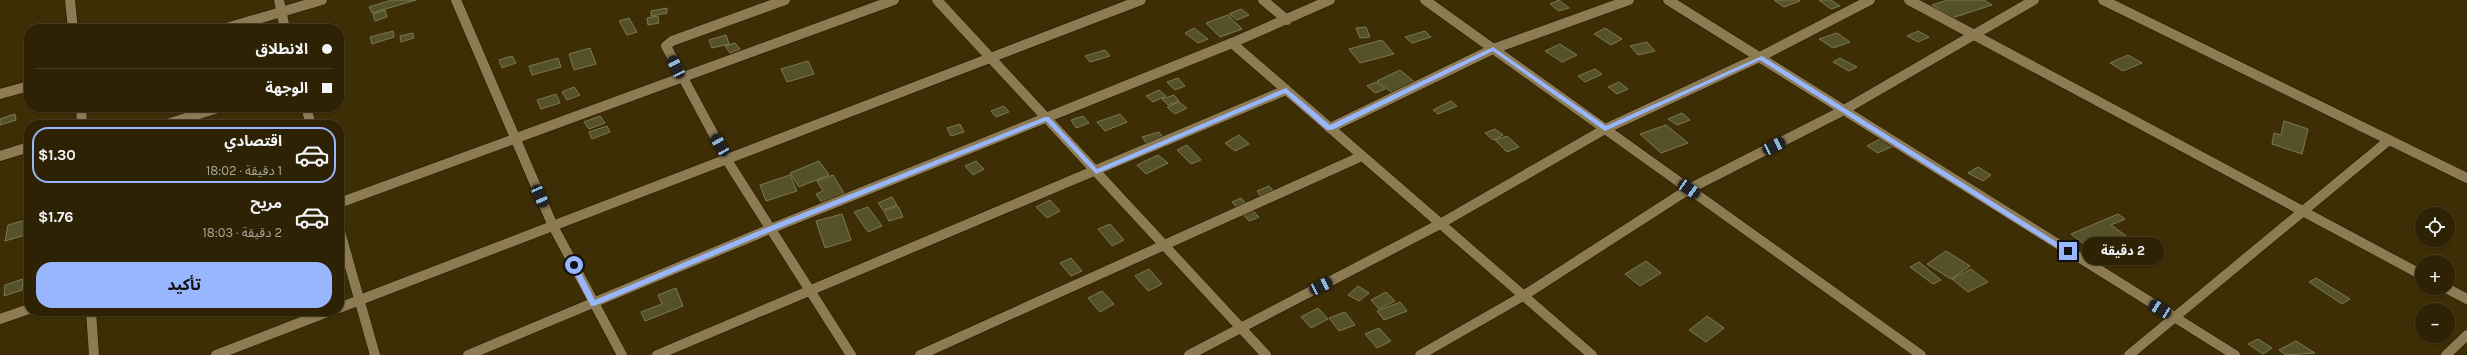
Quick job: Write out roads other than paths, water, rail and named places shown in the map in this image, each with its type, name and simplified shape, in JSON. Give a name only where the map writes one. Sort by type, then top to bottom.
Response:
[{"type":"street","points":[[70,0],[72,24]]},
{"type":"street","points":[[279,0],[284,24]]},
{"type":"street","points":[[241,24],[322,0]]},
{"type":"street","points":[[456,0],[553,226],[622,355]]},
{"type":"street","points":[[785,0],[667,43],[666,46],[681,77],[770,229],[851,355]]},
{"type":"street","points":[[344,201],[894,0]]},
{"type":"street","points":[[937,0],[1266,355]]},
{"type":"street","points":[[344,306],[1141,0]]},
{"type":"street","points":[[1263,0],[1287,20]]},
{"type":"street","points":[[468,355],[594,304],[770,229],[1047,119],[1232,43],[1330,0]]},
{"type":"street","points":[[1425,0],[1921,355]]},
{"type":"street","points":[[1330,128],[1493,49],[1629,0]]},
{"type":"street","points":[[1668,0],[2173,318],[2235,355]]},
{"type":"street","points":[[1189,355],[1440,224],[1605,129],[1760,57],[1870,0]]},
{"type":"street","points":[[1909,0],[2415,271]]},
{"type":"street","points":[[1420,355],[1523,296],[1689,189],[1844,110],[2034,0]]},
{"type":"street","points":[[2103,0],[2467,178]]},
{"type":"street","points":[[1232,43],[1592,355]]},
{"type":"street","points":[[0,94],[24,87]]},
{"type":"street","points":[[656,355],[808,289],[1096,172],[1286,90]]},
{"type":"street","points":[[180,120],[205,112]]},
{"type":"street","points":[[2129,355],[2389,140]]},
{"type":"street","points":[[0,156],[24,149]]},
{"type":"street","points":[[920,355],[1362,156]]},
{"type":"street","points":[[344,246],[375,355]]},
{"type":"street","points":[[2455,293],[2467,300]]},
{"type":"street","points":[[0,319],[24,311]]},
{"type":"street","points":[[91,316],[94,355]]},
{"type":"street","points":[[216,355],[317,316]]},
{"type":"street","points":[[2446,355],[2467,335]]}]
